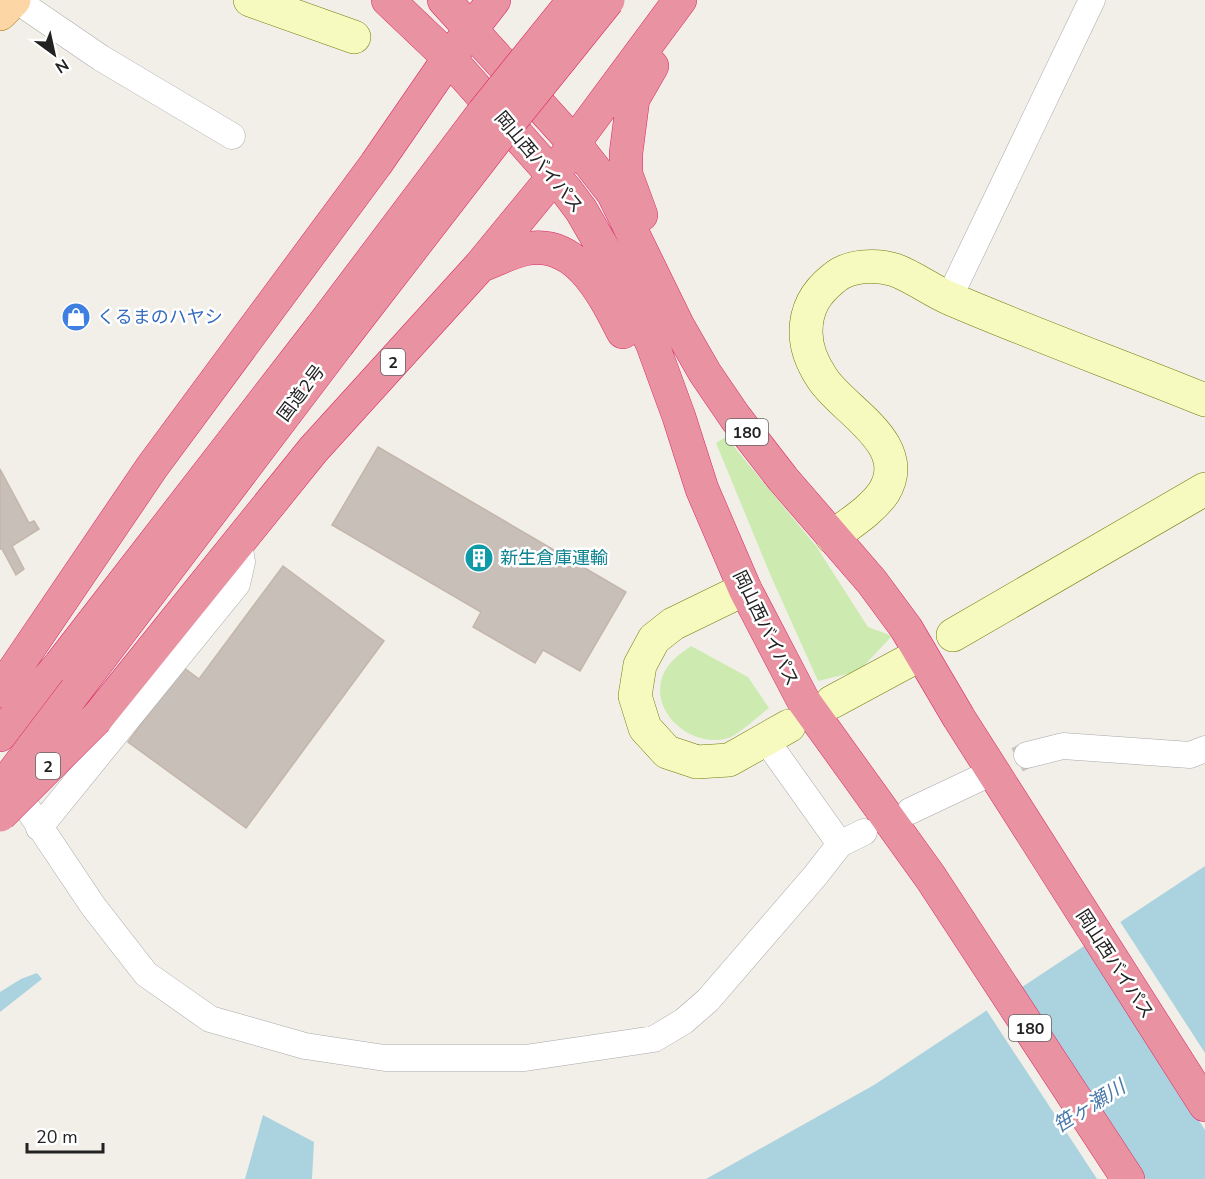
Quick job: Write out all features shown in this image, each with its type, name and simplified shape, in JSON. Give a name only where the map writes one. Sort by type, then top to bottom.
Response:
[{"type":"highway","name":"180","points":[[388,0],[449,58]]},
{"type":"highway","name":"180","points":[[444,0],[472,29]]},
{"type":"highway","points":[[0,691],[152,467],[376,164],[449,58],[494,0]]},
{"type":"highway","name":"国道2号","points":[[329,337],[483,113],[574,0]]},
{"type":"highway","name":"国道2号","points":[[0,791],[68,677],[329,337],[501,133],[608,0]]},
{"type":"highway","name":"2","points":[[0,815],[97,718],[314,450],[480,266],[554,176],[574,143],[680,0]]},
{"type":"highway","points":[[678,326],[673,282],[634,199],[626,174],[626,153],[633,99],[658,56],[698,0]]},
{"type":"highway","name":"岡山西バイパス","points":[[472,29],[574,143],[613,193],[678,326],[705,373],[735,417],[783,479],[872,582],[906,628],[1030,832],[1205,1105]]},
{"type":"highway","name":"岡山西バイパス","points":[[449,58],[554,176],[581,210],[618,274],[652,343],[702,489],[745,589],[803,700],[931,878],[1128,1179]]},
{"type":"highway","points":[[480,266],[526,248],[557,251],[571,258],[582,268],[605,298],[702,489]]},
{"type":"highway","name":"国道2号","points":[[0,735],[68,677]]},
{"type":"main road","points":[[0,14],[15,0]]},
{"type":"street","points":[[15,0],[100,58],[232,136]]},
{"type":"street","points":[[250,0],[354,37]]},
{"type":"street","points":[[949,298],[1092,0]]},
{"type":"street","points":[[832,537],[873,504],[884,492],[890,478],[889,457],[879,436],[822,379],[806,348],[806,320],[819,290],[841,272],[864,266],[894,270],[949,298],[1205,400]]},
{"type":"street","points":[[953,635],[1205,489]]},
{"type":"street","points":[[39,828],[237,584],[242,562],[239,543]]},
{"type":"street","points":[[745,589],[673,624],[654,639],[640,665],[635,696],[645,728],[667,752],[697,762],[729,760],[778,733],[840,844]]},
{"type":"street","points":[[832,702],[908,661]]},
{"type":"street","points":[[1027,755],[1063,746],[1190,755],[1205,749]]},
{"type":"street","points":[[0,765],[39,828],[93,906],[146,974],[210,1019],[305,1046],[385,1058],[525,1058],[654,1039],[684,1021],[708,1000],[840,844],[864,832]]},
{"type":"street","points":[[910,811],[982,777]]},
{"type":"green space","points":[[726,437],[816,546],[868,627],[892,636],[859,671],[818,681],[770,574],[716,443]]},
{"type":"green space","points":[[691,646],[748,677],[769,708],[728,738],[715,740],[701,738],[677,725],[668,715],[662,702],[660,689],[668,666]]},
{"type":"water","name":"笹ヶ瀬川","points":[[1205,866],[1205,1179],[706,1179],[874,1085]]},
{"type":"water","points":[[37,973],[42,979],[0,1012],[0,992],[21,979]]},
{"type":"water","points":[[263,1115],[314,1142],[312,1179],[245,1179]]},
{"type":"pier","points":[[1119,920],[1205,1053],[1205,1130],[1085,942]]},
{"type":"pier","points":[[1019,985],[1146,1179],[1097,1179],[985,1008]]},
{"type":"building","name":"新生倉庫運輸","points":[[378,447],[626,592],[580,671],[543,650],[535,663],[473,627],[481,612],[332,525]]},
{"type":"building","points":[[0,469],[29,523],[34,521],[39,529],[12,546],[24,569],[16,575],[0,549]]},
{"type":"building","points":[[283,566],[384,641],[246,828],[128,742],[183,667],[199,679]]},
{"type":"tunnel","points":[[982,777],[1027,755]]},
{"type":"place","name":"くるまのハヤシ","points":[[76,317]]},
{"type":"place","name":"新生倉庫運輸","points":[[479,558]]}]
